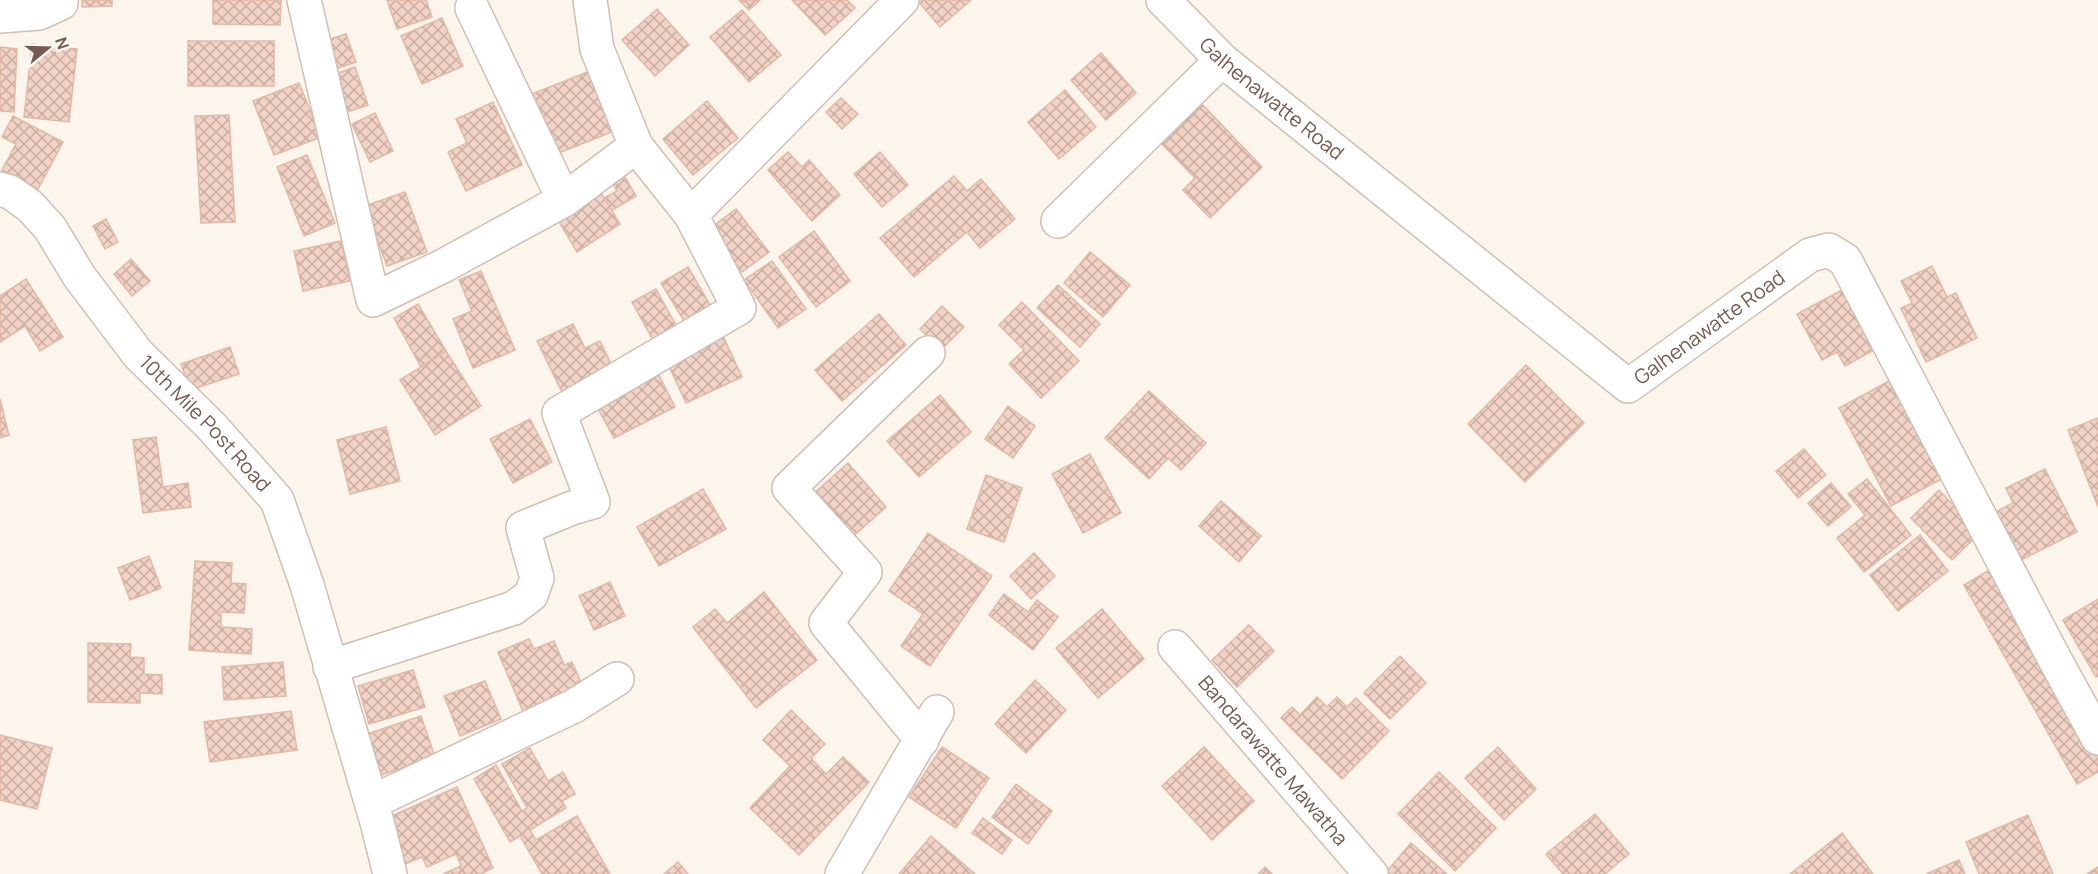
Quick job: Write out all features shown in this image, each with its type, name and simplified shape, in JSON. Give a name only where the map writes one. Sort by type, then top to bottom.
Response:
[{"type":"street","points":[[0,16],[39,13],[61,3],[61,0]]},
{"type":"street","points":[[304,0],[373,300],[443,266],[564,200],[636,146]]},
{"type":"street","points":[[330,667],[493,616],[514,608],[531,595],[537,578],[523,528],[593,502],[559,413],[739,308],[691,215],[636,146],[597,49],[590,0]]},
{"type":"street","points":[[691,215],[902,0]]},
{"type":"street","name":"Galhenawatte Road","points":[[1163,0],[1222,60],[1628,386],[1810,255],[1829,250],[1845,260],[2098,738]]},
{"type":"street","points":[[472,8],[564,200]]},
{"type":"street","points":[[1058,221],[1222,60]]},
{"type":"street","name":"10th Mile Post Road","points":[[0,189],[10,192],[30,206],[50,228],[79,276],[138,354],[212,427],[277,500],[307,585],[372,802],[390,874]]},
{"type":"street","points":[[922,740],[825,623],[865,572],[789,488],[928,353]]},
{"type":"street","name":"Bandarawatte Mawatha","points":[[1175,647],[1371,874]]},
{"type":"street","points":[[372,802],[574,706],[617,679]]},
{"type":"street","points":[[842,874],[938,712]]},
{"type":"building","points":[[82,0],[112,0],[112,6],[82,7]]},
{"type":"building","points":[[213,0],[281,0],[280,25],[213,24]]},
{"type":"building","points":[[387,0],[426,0],[432,17],[397,29]]},
{"type":"building","points":[[739,0],[760,0],[749,10]]},
{"type":"building","points":[[792,0],[847,0],[855,8],[825,35]]},
{"type":"building","points":[[917,0],[971,0],[940,27]]},
{"type":"building","points":[[657,9],[689,45],[655,76],[622,40]]},
{"type":"building","points":[[742,10],[781,55],[749,82],[710,37]]},
{"type":"building","points":[[442,18],[463,66],[422,84],[401,36]]},
{"type":"building","points":[[346,34],[356,62],[332,70],[323,41]]},
{"type":"building","points":[[188,41],[274,41],[274,86],[188,86]]},
{"type":"building","points":[[32,44],[77,49],[69,122],[24,117]]},
{"type":"building","points":[[0,47],[17,49],[14,112],[0,111]]},
{"type":"building","points":[[1101,53],[1136,93],[1106,120],[1071,80]]},
{"type":"building","points":[[355,67],[368,105],[344,113],[330,76]]},
{"type":"building","points":[[590,71],[614,131],[551,156],[527,96]]},
{"type":"building","points":[[299,83],[321,137],[274,155],[253,101]]},
{"type":"building","points":[[1065,90],[1096,127],[1059,159],[1028,122]]},
{"type":"building","points":[[841,98],[858,114],[842,129],[826,112]]},
{"type":"building","points":[[707,101],[738,138],[693,175],[663,139]]},
{"type":"building","points":[[493,102],[522,165],[466,191],[448,152],[467,143],[456,119]]},
{"type":"building","points":[[1200,102],[1262,167],[1210,218],[1183,190],[1195,178],[1160,142]]},
{"type":"building","points":[[375,113],[393,151],[370,162],[352,124]]},
{"type":"building","points":[[229,115],[235,222],[201,223],[195,116]]},
{"type":"building","points":[[13,116],[63,142],[38,189],[2,170],[16,144],[2,137]]},
{"type":"building","points":[[788,152],[802,167],[809,160],[840,195],[812,221],[768,170]]},
{"type":"building","points":[[880,152],[908,185],[882,207],[854,174]]},
{"type":"building","points":[[307,155],[335,223],[304,236],[277,167]]},
{"type":"building","points":[[622,172],[636,196],[611,211],[604,198],[617,191],[610,178]]},
{"type":"building","points":[[954,176],[967,191],[981,179],[1015,219],[980,248],[967,232],[914,277],[880,238]]},
{"type":"building","points":[[405,192],[427,252],[387,266],[365,206]]},
{"type":"building","points":[[601,193],[620,224],[577,252],[558,220]]},
{"type":"building","points":[[736,209],[769,252],[742,272],[709,229]]},
{"type":"building","points":[[106,219],[118,242],[105,249],[93,226]]},
{"type":"building","points":[[814,231],[850,281],[816,307],[779,257]]},
{"type":"building","points":[[341,241],[350,281],[303,291],[294,251]]},
{"type":"building","points":[[1090,252],[1130,285],[1103,317],[1064,283]]},
{"type":"building","points":[[131,259],[150,281],[132,296],[114,274]]},
{"type":"building","points":[[772,261],[806,309],[778,328],[744,280]]},
{"type":"building","points":[[1932,266],[1947,297],[1956,293],[1977,338],[1926,362],[1901,308],[1912,303],[1901,281]]},
{"type":"building","points":[[688,267],[713,310],[687,326],[661,283]]},
{"type":"building","points":[[481,271],[515,350],[473,368],[453,319],[472,311],[459,280]]},
{"type":"building","points":[[26,279],[63,337],[40,351],[25,326],[0,342],[0,296]]},
{"type":"building","points":[[1058,285],[1100,324],[1080,347],[1037,308]]},
{"type":"building","points":[[656,289],[678,329],[654,342],[632,302]]},
{"type":"building","points":[[1842,290],[1874,350],[1845,366],[1837,352],[1822,360],[1797,314]]},
{"type":"building","points":[[1022,302],[1079,361],[1041,398],[1009,364],[1024,350],[999,325]]},
{"type":"building","points":[[418,304],[446,351],[421,367],[394,318]]},
{"type":"building","points":[[942,306],[964,327],[941,350],[920,329]]},
{"type":"building","points":[[879,314],[906,345],[842,401],[815,370]]},
{"type":"building","points":[[573,324],[585,348],[600,341],[614,370],[563,394],[537,341]]},
{"type":"building","points":[[723,336],[742,377],[686,403],[667,362]]},
{"type":"building","points":[[230,347],[239,374],[190,390],[181,364]]},
{"type":"building","points":[[446,351],[481,406],[435,435],[400,380]]},
{"type":"building","points":[[1526,365],[1584,423],[1525,482],[1468,424]]},
{"type":"building","points":[[659,375],[675,407],[614,438],[597,407]]},
{"type":"building","points":[[1900,375],[1951,474],[1891,506],[1839,408]]},
{"type":"building","points":[[1149,391],[1206,443],[1181,470],[1168,458],[1149,479],[1105,438]]},
{"type":"building","points":[[940,395],[971,432],[919,477],[887,441]]},
{"type":"building","points":[[0,399],[9,435],[0,438]]},
{"type":"building","points":[[1008,406],[1035,426],[1013,458],[985,439]]},
{"type":"building","points":[[2098,418],[2098,507],[2068,430]]},
{"type":"building","points":[[530,419],[552,462],[513,483],[490,439]]},
{"type":"building","points":[[386,427],[400,481],[350,494],[337,440]]},
{"type":"building","points":[[156,437],[163,487],[188,483],[191,507],[143,513],[133,440]]},
{"type":"building","points":[[1804,449],[1826,475],[1798,498],[1776,471]]},
{"type":"building","points":[[1090,454],[1121,513],[1083,533],[1052,474]]},
{"type":"building","points":[[848,463],[886,507],[850,539],[812,495]]},
{"type":"building","points":[[2045,469],[2077,532],[2015,563],[1991,514],[2013,503],[2006,488]]},
{"type":"building","points":[[986,475],[1022,488],[1004,542],[967,529]]},
{"type":"building","points":[[1867,479],[1911,535],[1864,572],[1837,538],[1865,515],[1848,494]]},
{"type":"building","points":[[1831,483],[1851,507],[1828,526],[1808,503]]},
{"type":"building","points":[[703,489],[726,529],[659,566],[637,527]]},
{"type":"building","points":[[1939,490],[1980,533],[1952,560],[1911,518]]},
{"type":"building","points":[[1221,501],[1261,536],[1239,562],[1199,526]]},
{"type":"building","points":[[928,533],[992,576],[930,666],[901,646],[923,614],[889,591]]},
{"type":"building","points":[[1920,535],[1948,571],[1898,611],[1870,575]]},
{"type":"building","points":[[1034,553],[1055,576],[1031,599],[1010,576]]},
{"type":"building","points":[[149,556],[161,588],[130,600],[118,568]]},
{"type":"building","points":[[195,561],[232,563],[231,583],[246,584],[244,613],[221,612],[221,627],[252,629],[251,654],[189,650]]},
{"type":"building","points":[[1991,569],[2098,756],[2098,772],[2077,784],[1964,585]]},
{"type":"building","points":[[610,582],[625,616],[594,630],[579,596]]},
{"type":"building","points":[[764,592],[817,660],[756,708],[693,627],[715,609],[727,623]]},
{"type":"building","points":[[1004,594],[1028,612],[1037,600],[1058,617],[1033,650],[989,615]]},
{"type":"building","points":[[2098,599],[2098,676],[2096,677],[2063,620]]},
{"type":"building","points":[[1102,609],[1144,659],[1098,698],[1056,648]]},
{"type":"building","points":[[1249,625],[1274,651],[1237,687],[1212,660]]},
{"type":"building","points":[[529,639],[534,649],[554,641],[564,665],[572,662],[584,689],[524,714],[498,652]]},
{"type":"building","points":[[88,643],[131,644],[130,657],[144,658],[144,674],[162,675],[162,694],[140,693],[140,703],[88,702]]},
{"type":"building","points":[[1400,656],[1426,683],[1390,719],[1364,693]]},
{"type":"building","points":[[283,662],[286,696],[224,700],[222,667]]},
{"type":"building","points":[[413,670],[425,707],[369,724],[358,686]]},
{"type":"building","points":[[1035,680],[1066,710],[1026,753],[995,724]]},
{"type":"building","points":[[485,681],[501,719],[460,736],[444,696]]},
{"type":"building","points":[[1317,697],[1327,707],[1337,697],[1347,707],[1356,698],[1389,731],[1342,779],[1281,718],[1292,707],[1300,715]]},
{"type":"building","points":[[791,710],[825,744],[811,758],[826,774],[843,757],[869,782],[799,855],[750,808],[790,766],[763,740]]},
{"type":"building","points":[[291,711],[297,750],[210,762],[204,722]]},
{"type":"building","points":[[421,716],[435,757],[378,776],[364,735]]},
{"type":"building","points":[[0,735],[52,748],[37,809],[0,800]]},
{"type":"building","points":[[942,747],[989,778],[956,828],[909,797]]},
{"type":"building","points":[[1204,747],[1254,801],[1212,840],[1162,786]]},
{"type":"building","points":[[1498,747],[1536,789],[1504,820],[1465,778]]},
{"type":"building","points":[[530,748],[548,781],[563,772],[575,794],[562,801],[566,808],[530,830],[536,840],[577,816],[610,874],[542,874],[520,836],[510,842],[474,779],[496,765],[522,811],[527,808],[502,764]]},
{"type":"building","points":[[1439,772],[1496,828],[1455,871],[1398,814]]},
{"type":"building","points":[[1016,784],[1052,811],[1028,844],[992,817]]},
{"type":"building","points":[[457,787],[493,868],[481,874],[443,874],[461,866],[456,854],[427,867],[422,857],[405,864],[385,819]]},
{"type":"building","points":[[1595,814],[1629,854],[1605,874],[1563,874],[1546,854]]},
{"type":"building","points":[[2028,815],[2053,874],[1979,874],[1966,842]]},
{"type":"building","points":[[983,818],[1012,840],[1002,854],[972,833]]},
{"type":"building","points":[[1842,833],[1873,874],[1790,874]]},
{"type":"building","points":[[931,836],[975,874],[899,874]]},
{"type":"building","points":[[1411,843],[1447,874],[1389,874],[1386,872]]},
{"type":"building","points":[[1959,860],[1965,874],[1926,874]]},
{"type":"building","points":[[678,862],[688,874],[664,874]]},
{"type":"building","points":[[1265,867],[1272,874],[1258,874]]},
{"type":"building","points":[[2098,867],[2098,874],[2087,874]]}]
